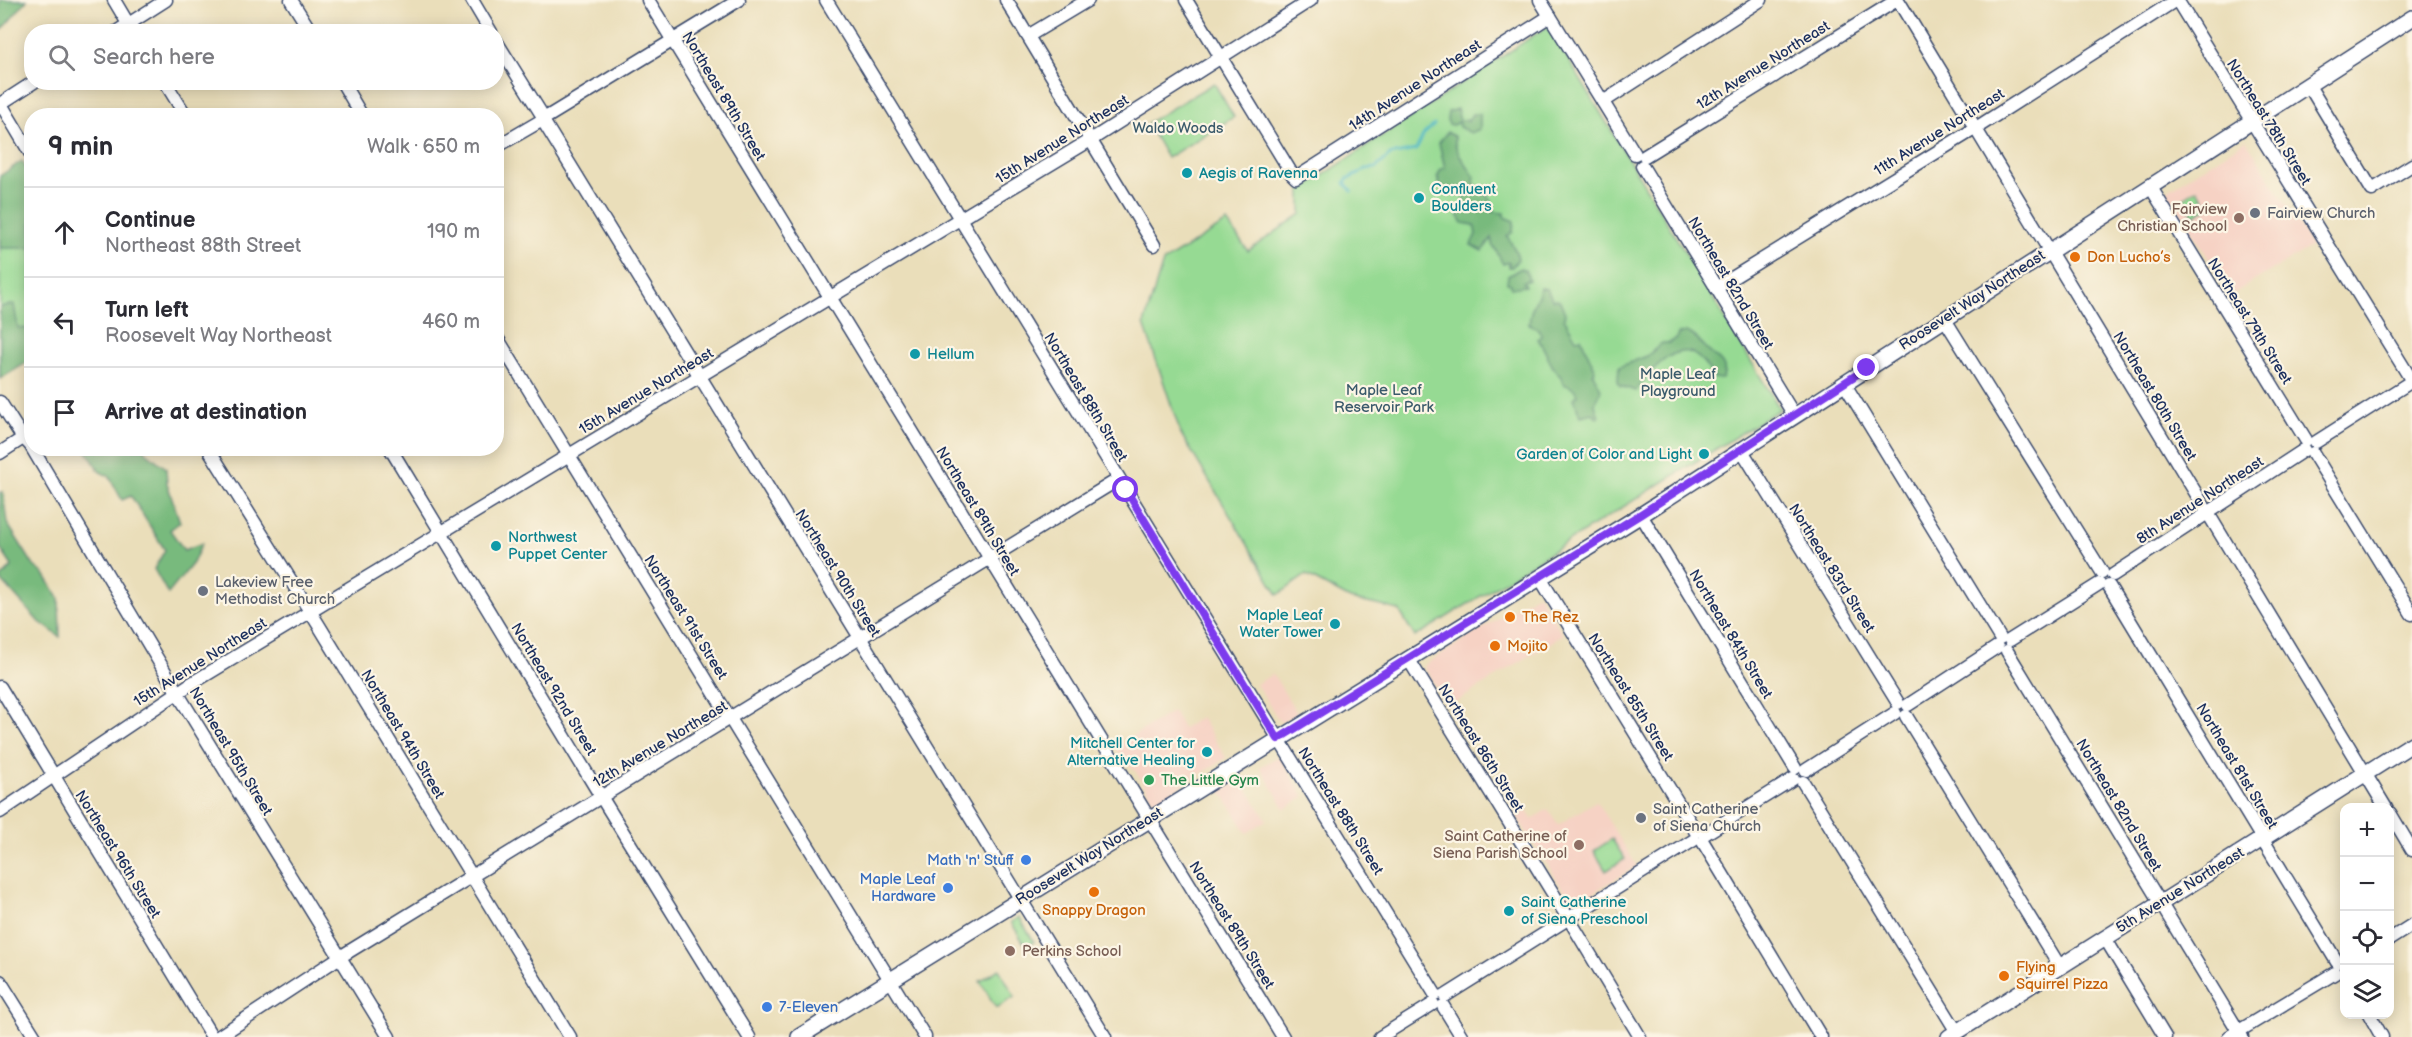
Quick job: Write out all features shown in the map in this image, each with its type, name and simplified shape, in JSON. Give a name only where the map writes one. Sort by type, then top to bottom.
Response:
[{"type":"main road","name":"Roosevelt Way Northeast","points":[[799,1037],[1540,578],[2412,18]]},
{"type":"main road","name":"5th Avenue Northeast","points":[[1953,1034],[2412,744]]},
{"type":"street","points":[[114,0],[129,24]]},
{"type":"street","points":[[136,24],[166,0]]},
{"type":"street","points":[[291,0],[306,24]]},
{"type":"street","points":[[472,0],[486,24]]},
{"type":"street","name":"Northeast 89th Street","points":[[648,0],[1283,1037]]},
{"type":"street","points":[[504,142],[739,0]]},
{"type":"street","name":"Northeast 88th Street","points":[[826,0],[1462,1037]]},
{"type":"street","points":[[1006,0],[1154,245]]},
{"type":"street","points":[[1028,36],[1088,0]]},
{"type":"street","points":[[1186,0],[1221,57]]},
{"type":"street","name":"15th Avenue Northeast","points":[[0,812],[177,693],[1091,140],[1311,0]]},
{"type":"street","name":"Northeast 82nd Street","points":[[1541,0],[1603,102],[1641,158],[1716,288],[1794,415]]},
{"type":"street","points":[[1603,102],[1761,0]]},
{"type":"street","name":"Northeast 80th Street","points":[[1898,0],[2384,803]]},
{"type":"street","name":"12th Avenue Northeast","points":[[1641,158],[1898,0]]},
{"type":"street","name":"11th Avenue Northeast","points":[[1716,288],[1976,128],[2176,0]]},
{"type":"street","name":"Northeast 78th Street","points":[[2176,0],[2412,381]]},
{"type":"street","name":"14th Avenue Northeast","points":[[1221,57],[1292,174],[1296,177],[1550,16]]},
{"type":"street","name":"Northeast 90th Street","points":[[504,54],[1105,1037]]},
{"type":"street","points":[[2308,84],[2372,190],[2412,165]]},
{"type":"street","points":[[24,88],[0,104],[24,143]]},
{"type":"street","points":[[170,90],[181,108]]},
{"type":"street","points":[[347,90],[357,108]]},
{"type":"street","name":"Northeast 79th Street","points":[[2150,186],[2412,614]]},
{"type":"street","name":"Northeast 81st Street","points":[[1944,318],[2264,838],[2340,968]]},
{"type":"street","name":"Northeast 91st Street","points":[[504,349],[925,1037]]},
{"type":"street","name":"8th Avenue Northeast","points":[[1380,1037],[1902,710],[2412,381]]},
{"type":"street","name":"Northeast 82nd Street","points":[[1844,383],[2161,902],[2236,1035]]},
{"type":"street","name":"Northeast 95th Street","points":[[0,402],[24,437]]},
{"type":"street","points":[[0,453],[24,444]]},
{"type":"street","name":"Northeast 83rd Street","points":[[1741,449],[2060,967]]},
{"type":"street","name":"Northeast 95th Street","points":[[38,456],[177,693],[389,1037]]},
{"type":"street","name":"Northeast 94th Street","points":[[213,456],[570,1037]]},
{"type":"street","name":"Northeast 92nd Street","points":[[395,456],[749,1037]]},
{"type":"street","name":"12th Avenue Northeast","points":[[218,1037],[340,957],[1119,479]]},
{"type":"street","name":"Northeast 84th Street","points":[[1641,514],[1953,1034]]},
{"type":"street","name":"Northeast 85th Street","points":[[1540,578],[1821,1037]]},
{"type":"street","name":"Northeast 86th Street","points":[[1409,660],[1640,1037]]},
{"type":"street","name":"Northeast 96th Street","points":[[0,687],[212,1037]]},
{"type":"street","points":[[2394,820],[2412,850]]},
{"type":"street","points":[[2394,936],[2412,925]]},
{"type":"street","points":[[2105,938],[2165,1037]]},
{"type":"street","points":[[2236,1035],[2340,968]]},
{"type":"street","points":[[0,981],[35,1037]]},
{"type":"street","points":[[2372,1019],[2382,1037]]},
{"type":"shaded area","name":"Fairview Christian School","points":[[2246,140],[2312,246],[2231,295],[2167,191]]},
{"type":"shaded area","points":[[1539,595],[1563,635],[1448,707],[1424,667],[1426,664]]},
{"type":"shaded area","points":[[1273,674],[1297,713],[1282,722],[1256,684]]},
{"type":"shaded area","points":[[1173,711],[1183,728],[1201,717],[1226,758],[1155,802],[1134,769],[1126,764],[1115,747]]},
{"type":"shaded area","points":[[1279,756],[1304,797],[1285,809],[1260,767]]},
{"type":"shaded area","points":[[1241,779],[1267,820],[1247,833],[1221,791]]},
{"type":"shaded area","name":"Saint Catherine of Siena Parish School","points":[[1596,801],[1637,866],[1573,905],[1515,814],[1525,808],[1532,819],[1548,809],[1558,825]]},
{"type":"green space","points":[[0,0],[27,0],[0,32]]},
{"type":"green space","name":"Maple Leaf Reservoir Park","points":[[1548,26],[1780,409],[1415,637],[1399,610],[1350,599],[1306,575],[1278,595],[1181,434],[1144,324],[1163,262],[1227,222],[1248,251],[1301,214],[1301,190]]},
{"type":"green space","name":"Waldo Woods","points":[[1214,83],[1234,117],[1167,158],[1147,123]]},
{"type":"green space","points":[[1457,109],[1460,121],[1468,119],[1468,121],[1472,114],[1480,114],[1480,129],[1471,133],[1459,127],[1458,122],[1453,125],[1449,124],[1448,112]]},
{"type":"green space","points":[[1447,132],[1455,137],[1458,153],[1475,177],[1474,182],[1478,189],[1483,187],[1487,189],[1486,195],[1492,201],[1490,204],[1493,212],[1504,213],[1504,217],[1514,221],[1513,232],[1507,236],[1518,259],[1512,267],[1509,267],[1509,262],[1503,264],[1492,245],[1492,238],[1482,251],[1471,245],[1476,234],[1474,225],[1463,223],[1458,215],[1465,196],[1461,191],[1445,190],[1439,184],[1437,178],[1441,169],[1445,168],[1439,143]]},
{"type":"green space","points":[[22,161],[24,164],[24,248],[0,248],[0,176]]},
{"type":"green space","points":[[24,171],[24,362],[0,377],[0,186]]},
{"type":"green space","points":[[2197,189],[2208,207],[2194,216],[2183,198]]},
{"type":"green space","points":[[1521,268],[1526,271],[1529,280],[1523,282],[1525,286],[1511,288],[1511,284],[1507,283],[1508,276]]},
{"type":"green space","points":[[1541,288],[1547,289],[1553,301],[1556,299],[1560,301],[1565,313],[1564,318],[1576,339],[1581,338],[1595,370],[1593,374],[1601,389],[1595,403],[1599,416],[1597,418],[1593,413],[1580,416],[1574,398],[1578,395],[1577,393],[1564,384],[1538,339],[1542,336],[1540,331],[1529,324],[1531,312]]},
{"type":"green space","points":[[14,304],[18,328],[24,328],[24,364],[0,379],[0,307]]},
{"type":"green space","points":[[1686,332],[1697,338],[1720,361],[1724,369],[1722,379],[1714,378],[1699,358],[1684,351],[1660,363],[1636,391],[1620,386],[1619,367],[1647,356],[1662,343],[1669,343],[1676,339],[1678,334]]},
{"type":"green space","points":[[90,456],[151,456],[166,468],[167,483],[180,522],[170,530],[184,550],[202,543],[193,563],[168,594],[154,569],[165,550],[131,496],[122,500],[109,476],[100,472]]},
{"type":"green space","points":[[0,492],[3,492],[7,523],[34,566],[44,574],[59,598],[60,637],[37,620],[0,579],[12,566],[0,548]]},
{"type":"green space","points":[[1612,839],[1625,859],[1606,871],[1594,851]]},
{"type":"green space","points":[[1019,917],[1034,942],[1026,947],[1011,922]]},
{"type":"green space","points":[[999,969],[1015,997],[996,1008],[980,981]]},
{"type":"waterway","points":[[1352,191],[1345,183],[1347,179],[1365,169],[1376,168],[1390,155],[1416,150],[1424,134],[1434,125]]},
{"type":"place","name":"Aegis of Ravenna","points":[[1187,173]]},
{"type":"place","name":"Confluent Boulders","points":[[1419,198]]},
{"type":"place","name":"Fairview Church","points":[[2255,213]]},
{"type":"place","name":"Fairview Christian School","points":[[2239,218]]},
{"type":"place","name":"Don Lucho’s","points":[[2075,257]]},
{"type":"place","name":"Hellum","points":[[915,354]]},
{"type":"place","name":"Garden of Color and Light","points":[[1704,454]]},
{"type":"place","name":"Northwest Puppet Center","points":[[496,546]]},
{"type":"place","name":"Lakeview Free Methodist Church","points":[[203,591]]},
{"type":"place","name":"The Rez","points":[[1510,617]]},
{"type":"place","name":"Maple Leaf Water Tower","points":[[1335,624]]},
{"type":"place","name":"Mojito","points":[[1495,646]]},
{"type":"place","name":"Mitchell Center for Alternative Healing","points":[[1207,752]]},
{"type":"place","name":"The Little Gym","points":[[1149,780]]},
{"type":"place","name":"Saint Catherine of Siena Church","points":[[1641,818]]},
{"type":"place","name":"Saint Catherine of Siena Parish School","points":[[1579,845]]},
{"type":"place","name":"Math 'n' Stuff","points":[[1026,860]]},
{"type":"place","name":"Maple Leaf Hardware","points":[[948,888]]},
{"type":"place","name":"Snappy Dragon","points":[[1094,892]]},
{"type":"place","name":"Saint Catherine of Siena Preschool","points":[[1509,911]]},
{"type":"place","name":"Perkins School","points":[[1010,951]]},
{"type":"place","name":"Flying Squirrel Pizza","points":[[2004,976]]},
{"type":"place","name":"7-Eleven","points":[[767,1007]]},
{"type":"route","points":[[1126,490],[1278,739],[1641,514],[1867,368]]},
{"type":"park label","name":"Maple Leaf Playground","points":[[1678,382]]}]
